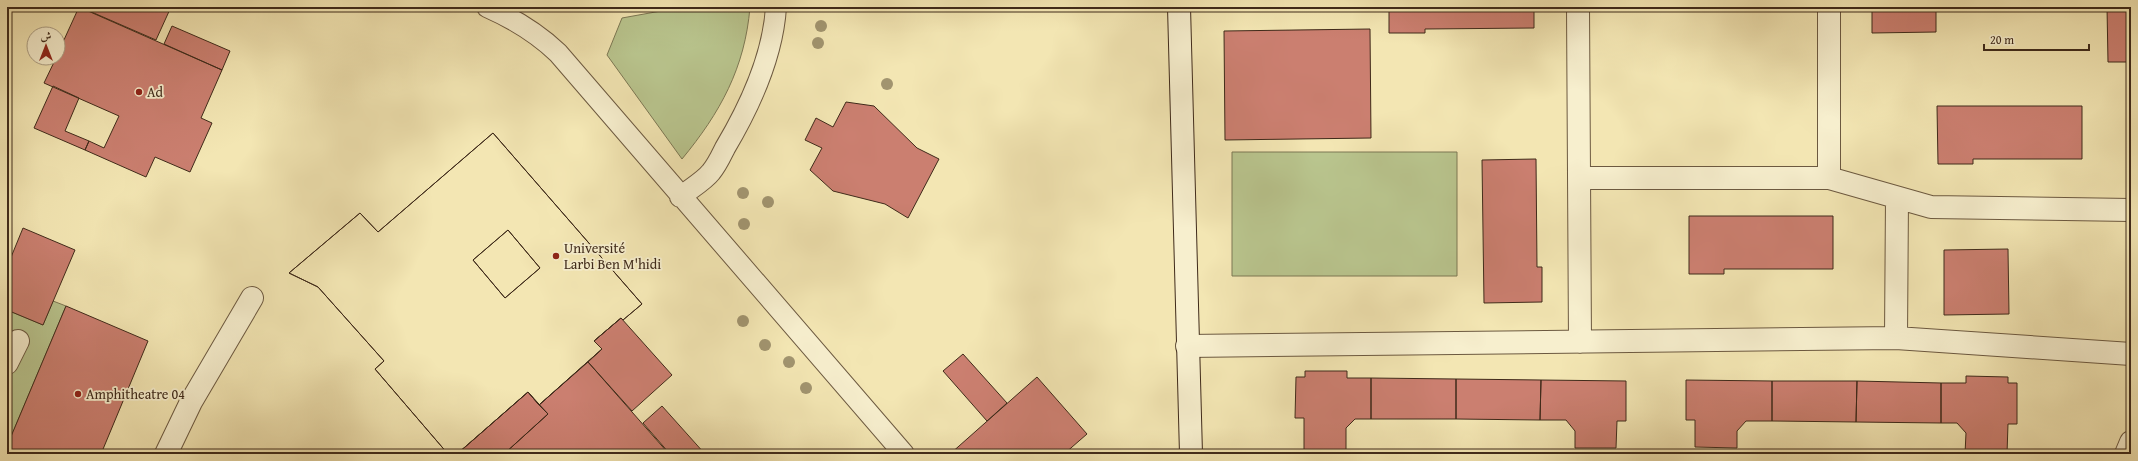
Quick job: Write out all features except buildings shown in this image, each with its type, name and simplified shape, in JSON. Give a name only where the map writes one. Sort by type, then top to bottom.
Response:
[{"type":"street","points":[[1179,7],[1191,454]]},
{"type":"street","points":[[1578,7],[1580,342]]},
{"type":"street","points":[[1829,7],[1829,178]]},
{"type":"street","points":[[1580,178],[1829,178],[1931,207],[2131,210]]},
{"type":"street","points":[[1896,198],[1896,338]]},
{"type":"street","points":[[166,454],[191,402],[252,298]]},
{"type":"street","points":[[1187,346],[1896,338],[2131,354]]},
{"type":"street","points":[[7,363],[18,341]]},
{"type":"street","points":[[2126,454],[2131,442]]},
{"type":"lane","points":[[487,7],[515,20],[540,36],[558,53],[680,197],[904,454]]},
{"type":"lane","points":[[680,197],[711,172],[731,138],[750,99],[764,62],[775,25],[776,7]]},
{"type":"green space","points":[[683,7],[750,7],[743,50],[728,89],[708,124],[682,159],[607,55],[622,18]]},
{"type":"green space","points":[[1232,152],[1457,152],[1457,276],[1232,276]]},
{"type":"green space","points":[[53,301],[66,306],[7,446],[7,310],[43,325]]},
{"type":"place","name":"Ad","points":[[139,92]]},
{"type":"place","name":"Université Larbi Ben M'hidi","points":[[556,256]]},
{"type":"place","name":"Amphitheatre 04","points":[[78,394]]}]
